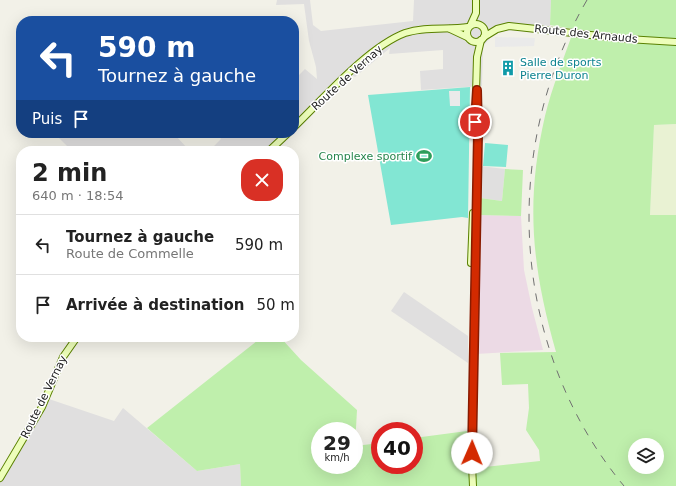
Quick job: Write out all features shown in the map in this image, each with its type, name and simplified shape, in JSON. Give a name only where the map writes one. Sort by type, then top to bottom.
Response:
[{"type":"street","points":[[476,0],[476,13],[466,32],[477,58]]},
{"type":"street","points":[[474,486],[472,465],[474,312],[471,251],[477,58],[483,38],[483,27],[476,13]]},
{"type":"street","name":"Route de Vernay","points":[[299,122],[364,60],[390,40],[418,30],[450,29],[470,25],[483,27]]},
{"type":"street","name":"Route des Arnauds","points":[[483,38],[497,29],[509,26],[627,39],[676,42]]},
{"type":"street","name":"Route des Arnauds","points":[[483,27],[497,29]]},
{"type":"street","name":"Route de Vernay","points":[[450,29],[470,39]]},
{"type":"street","points":[[470,39],[483,38]]},
{"type":"street","points":[[274,146],[283,138]]},
{"type":"street","name":"Route de Vernay","points":[[0,478],[42,407],[64,357],[74,342]]},
{"type":"shaded area","points":[[277,0],[310,0],[313,25],[321,31],[413,21],[414,0],[551,0],[550,33],[506,28],[496,32],[483,46],[482,86],[421,90],[420,71],[443,69],[443,50],[389,54],[390,48],[355,77],[352,75],[299,128],[299,75],[305,69],[317,79],[316,67],[309,41],[304,4],[276,5]]},
{"type":"shaded area","points":[[495,37],[535,38],[534,46],[495,47]]},
{"type":"shaded area","name":"Complexe sportif","points":[[470,87],[468,218],[462,217],[391,225],[368,95]]},
{"type":"shaded area","points":[[449,91],[460,91],[460,106],[450,106]]},
{"type":"shaded area","points":[[59,138],[178,138],[185,146],[67,146]]},
{"type":"shaded area","points":[[220,138],[289,138],[280,146],[214,146]]},
{"type":"shaded area","points":[[485,143],[508,145],[506,167],[483,166]]},
{"type":"shaded area","points":[[480,166],[505,169],[502,201],[480,198]]},
{"type":"shaded area","points":[[479,215],[521,216],[524,270],[543,350],[476,354]]},
{"type":"shaded area","points":[[404,292],[468,336],[468,363],[391,311]]},
{"type":"shaded area","points":[[49,399],[114,421],[123,408],[197,471],[240,464],[241,486],[0,486],[0,472],[42,401]]},
{"type":"green space","points":[[551,0],[676,0],[676,124],[654,125],[650,215],[676,215],[676,486],[241,486],[240,464],[197,471],[147,428],[256,342],[285,342],[301,360],[357,410],[356,422],[311,422],[311,474],[363,474],[363,445],[371,444],[371,474],[423,474],[423,437],[467,431],[467,469],[540,461],[539,450],[526,430],[529,408],[528,384],[502,385],[500,353],[556,352],[541,292],[534,235],[533,206],[539,148],[545,116],[574,29],[550,25]]},
{"type":"green space","points":[[676,124],[676,215],[650,216],[654,125]]},
{"type":"green space","points":[[505,169],[523,170],[521,216],[479,215],[480,198],[502,201]]},
{"type":"railway","points":[[587,0],[559,59],[540,121],[530,184],[530,249],[539,312],[558,374],[586,432],[624,486]]},
{"type":"place","name":"Salle de sports Pierre Duron","points":[[508,68]]},
{"type":"place","name":"Complexe sportif","points":[[424,156]]},
{"type":"route","points":[[472,453],[473,319],[475,298],[478,134],[477,90],[475,122]]}]
